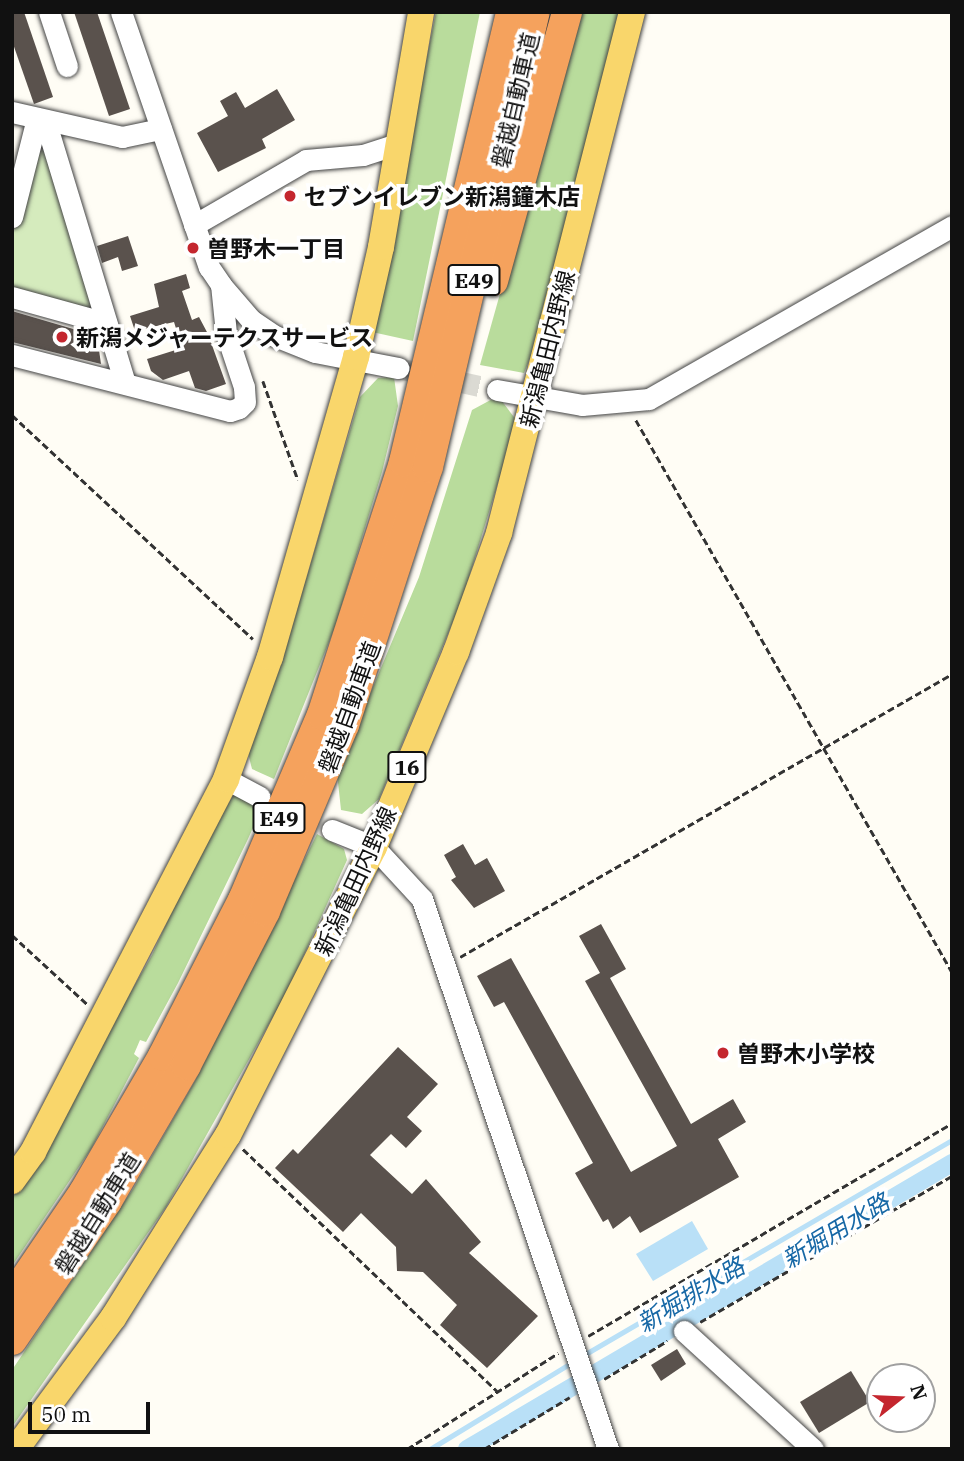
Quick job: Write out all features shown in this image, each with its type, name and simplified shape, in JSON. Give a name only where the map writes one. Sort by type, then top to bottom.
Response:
[{"type":"highway","points":[[445,294],[496,12]]},
{"type":"highway","name":"磐越自動車道","points":[[12,1298],[143,1094],[279,820],[322,715],[382,540],[445,294],[511,12]]},
{"type":"highway","name":"磐越自動車道","points":[[12,1340],[107,1201],[231,982],[303,829],[405,547],[452,376],[535,12]]},
{"type":"highway","points":[[405,547],[442,470],[567,12]]},
{"type":"main road","name":"新潟亀田内野線","points":[[16,1449],[113,1318],[228,1135],[374,847],[474,603],[534,399],[632,12]]},
{"type":"main road","points":[[12,1181],[102,1019],[226,779],[270,657],[356,357],[400,143],[418,13]]},
{"type":"street","points":[[49,12],[67,66]]},
{"type":"street","points":[[121,12],[194,225],[221,285],[251,320],[275,336],[316,352],[356,357],[397,368]]},
{"type":"street","points":[[12,112],[122,137],[161,129]]},
{"type":"street","points":[[12,217],[41,119]]},
{"type":"street","points":[[41,119],[125,383]]},
{"type":"street","points":[[194,225],[306,160],[363,155],[400,143]]},
{"type":"street","points":[[497,390],[534,399],[627,405],[668,390],[952,226]]},
{"type":"street","points":[[12,355],[230,411],[239,408],[246,402],[244,387],[226,333],[221,285]]},
{"type":"street","points":[[12,297],[106,323]]},
{"type":"street","points":[[226,779],[260,797]]},
{"type":"street","points":[[332,830],[374,847],[422,899],[608,1449]]},
{"type":"street","points":[[684,1331],[813,1449]]},
{"type":"path","points":[[262,377],[298,482]]},
{"type":"path","points":[[627,405],[952,972]]},
{"type":"path","points":[[12,415],[270,657]]},
{"type":"path","points":[[446,965],[952,674]]},
{"type":"path","points":[[12,935],[102,1019]]},
{"type":"path","points":[[407,1449],[572,1344],[952,1123]]},
{"type":"path","points":[[228,1135],[497,1391]]},
{"type":"path","points":[[484,1449],[952,1176]]},
{"type":"green space","points":[[436,12],[480,12],[413,341],[372,332]]},
{"type":"green space","points":[[579,12],[623,12],[539,337],[524,373],[480,365]]},
{"type":"green space","points":[[34,150],[45,150],[94,310],[12,289],[12,239]]},
{"type":"green space","points":[[394,377],[398,406],[382,472],[335,627],[274,779],[252,769],[246,745],[307,576],[360,397],[378,378]]},
{"type":"green space","points":[[498,396],[517,421],[462,600],[379,799],[362,814],[341,810],[337,773],[419,577],[472,410]]},
{"type":"green space","points":[[235,794],[263,805],[248,839],[178,983],[146,1042],[140,1040],[134,1054],[139,1058],[91,1149],[12,1266],[12,1199],[152,955],[213,821]]},
{"type":"green space","points":[[317,834],[344,849],[347,860],[288,990],[166,1207],[12,1427],[12,1370],[133,1189],[195,1081]]},
{"type":"water","points":[[692,1221],[708,1249],[653,1281],[636,1254]]},
{"type":"building","points":[[12,12],[24,12],[53,97],[34,104],[12,41]]},
{"type":"building","points":[[74,12],[97,12],[130,109],[109,116]]},
{"type":"building","points":[[277,89],[295,120],[262,139],[266,148],[218,172],[197,133],[228,116],[220,101],[236,92],[245,108]]},
{"type":"building","points":[[128,236],[138,266],[122,271],[118,257],[102,263],[97,246]]},
{"type":"building","points":[[186,274],[190,288],[182,291],[192,320],[199,317],[226,384],[206,391],[195,388],[189,371],[163,380],[151,371],[147,359],[182,348],[174,322],[135,331],[130,316],[159,307],[154,284]]},
{"type":"building","points":[[12,311],[97,336],[101,364],[12,342]]},
{"type":"building","points":[[463,844],[475,865],[487,858],[505,891],[474,908],[451,880],[456,877],[444,855]]},
{"type":"building","points":[[601,924],[626,969],[610,978],[691,1124],[733,1099],[746,1122],[718,1139],[739,1177],[640,1233],[630,1216],[613,1229],[608,1219],[603,1222],[575,1173],[593,1163],[504,1002],[494,1007],[477,976],[511,958],[631,1172],[677,1146],[585,981],[600,973],[579,936]]},
{"type":"building","points":[[398,1047],[438,1084],[407,1117],[422,1131],[406,1148],[391,1134],[370,1155],[412,1194],[426,1179],[481,1242],[469,1253],[538,1316],[487,1368],[440,1325],[457,1305],[423,1272],[397,1271],[396,1247],[361,1213],[343,1232],[275,1168],[293,1149],[298,1154]]},
{"type":"building","points":[[677,1349],[686,1364],[661,1381],[651,1365]]},
{"type":"building","points":[[851,1371],[866,1395],[866,1404],[819,1433],[800,1402]]},
{"type":"waterway","name":"新堀排水路","points":[[582,1356],[952,1140]]},
{"type":"waterway","name":"新堀用水路","points":[[467,1449],[952,1163]]},
{"type":"waterway","name":"新堀排水路","points":[[430,1449],[574,1361]]},
{"type":"tunnel","points":[[398,368],[497,390]]},
{"type":"place","name":"セブンイレブン新潟鐘木店","points":[[290,196]]},
{"type":"place","name":"曽野木一丁目","points":[[193,248]]},
{"type":"place","name":"新潟メジャーテクスサービス","points":[[62,337]]},
{"type":"place","name":"曽野木小学校","points":[[723,1053]]}]
